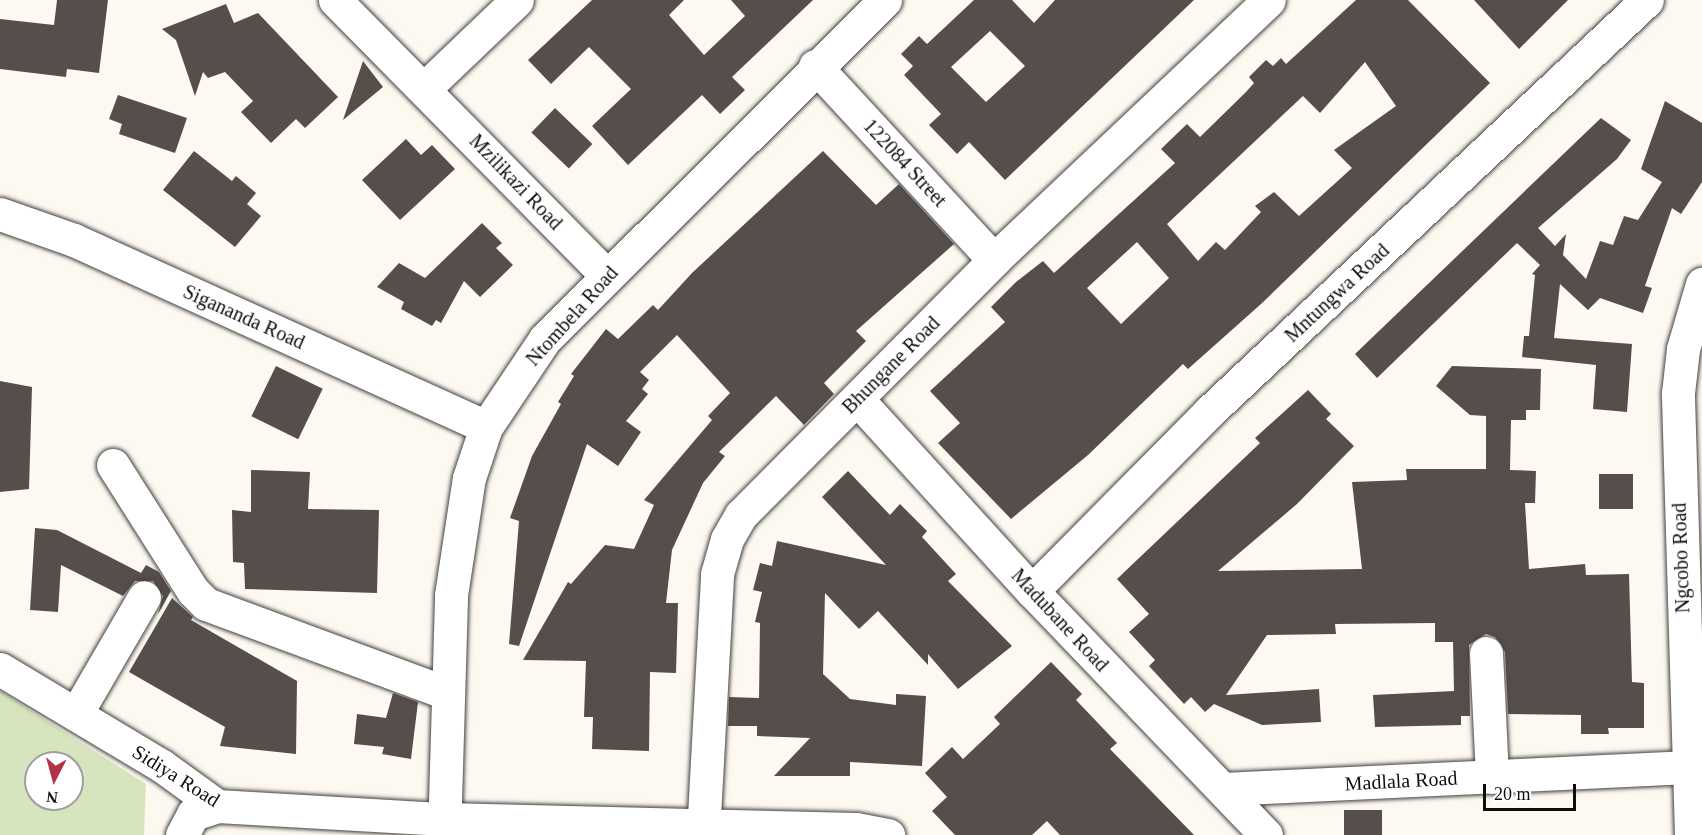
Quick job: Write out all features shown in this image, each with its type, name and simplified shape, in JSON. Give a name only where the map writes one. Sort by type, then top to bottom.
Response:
[{"type":"street","name":"Mzilikazi Road","points":[[335,0],[425,88],[607,276]]},
{"type":"street","points":[[425,88],[517,0]]},
{"type":"street","name":"Ntombela Road","points":[[444,827],[447,693],[457,541],[469,478],[486,427],[545,339],[815,66],[885,0]]},
{"type":"street","name":"Bhungane Road","points":[[704,829],[713,605],[717,574],[727,539],[741,515],[767,485],[858,400],[994,260],[1269,0]]},
{"type":"street","name":"Mntungwa Road","points":[[1032,591],[1209,412],[1647,0]]},
{"type":"street","name":"122084 Street","points":[[815,66],[994,260]]},
{"type":"street","name":"Sigananda Road","points":[[0,213],[85,244],[486,427]]},
{"type":"street","name":"Ngcobo Road","points":[[1691,835],[1678,393],[1683,349],[1702,284]]},
{"type":"street","name":"Madubane Road","points":[[858,400],[1032,591],[1266,835]]},
{"type":"street","points":[[113,465],[193,591],[206,604],[447,693]]},
{"type":"street","points":[[76,714],[144,597]]},
{"type":"street","points":[[1486,652],[1492,777]]},
{"type":"street","name":"Sidiya Road","points":[[2,662],[76,714],[162,766],[217,806],[444,827],[856,829],[888,835]]},
{"type":"street","name":"Madlala Road","points":[[1223,789],[1688,767]]},
{"type":"street","points":[[182,835],[193,814],[217,806]]},
{"type":"green space","points":[[0,691],[146,784],[144,835],[0,835]]},
{"type":"building","points":[[57,0],[108,0],[99,73],[67,69],[66,77],[0,69],[0,19],[54,25]]},
{"type":"building","points":[[592,0],[684,0],[669,15],[704,55],[745,16],[731,0],[813,0],[732,77],[745,90],[720,114],[702,95],[628,165],[592,126],[631,89],[589,47],[551,84],[528,60]]},
{"type":"building","points":[[974,0],[1012,0],[1034,23],[1055,0],[1194,0],[1005,180],[969,142],[957,154],[929,125],[941,114],[904,75],[913,66],[901,54],[919,36],[927,44]],"holes":[[[990,31],[1025,66],[986,102],[951,67]]]},
{"type":"building","points":[[1356,0],[1408,0],[1490,83],[1261,304],[1188,369],[1183,364],[1088,455],[1011,519],[938,443],[960,423],[930,391],[1005,322],[991,307],[1016,282],[1043,261],[1054,273],[1175,163],[1161,149],[1187,124],[1200,137],[1254,83],[1249,77],[1266,60],[1273,66],[1281,58],[1286,64]],"holes":[[[1365,62],[1396,106],[1334,150],[1352,168],[1299,216],[1274,192],[1255,206],[1261,212],[1225,250],[1216,242],[1198,261],[1167,224],[1303,96],[1320,113]],[[1137,242],[1169,278],[1121,324],[1087,288]]]},
{"type":"building","points":[[1474,0],[1568,0],[1519,49]]},
{"type":"building","points":[[226,4],[234,23],[258,13],[338,97],[305,128],[296,119],[271,143],[241,112],[253,101],[225,72],[208,78],[203,72],[195,96],[176,40],[162,29]]},
{"type":"building","points":[[363,61],[383,87],[343,120]]},
{"type":"building","points":[[118,95],[187,118],[175,153],[119,134],[122,124],[109,119]]},
{"type":"building","points":[[1665,101],[1702,123],[1702,182],[1681,214],[1672,208],[1645,286],[1652,288],[1643,313],[1600,298],[1588,310],[1560,284],[1554,338],[1632,344],[1627,412],[1593,409],[1596,365],[1522,357],[1524,336],[1529,336],[1535,275],[1532,274],[1540,265],[1517,243],[1377,378],[1355,354],[1601,118],[1631,140],[1617,159],[1538,228],[1555,246],[1566,234],[1563,255],[1586,279],[1600,241],[1613,245],[1624,216],[1638,220],[1662,182],[1641,169]]},
{"type":"building","points":[[555,108],[592,144],[569,169],[531,132]]},
{"type":"building","points":[[406,139],[421,155],[432,145],[455,169],[400,220],[362,180]]},
{"type":"building","points":[[194,151],[232,181],[236,176],[256,193],[247,204],[261,216],[235,247],[163,190]]},
{"type":"building","points":[[823,151],[876,205],[899,184],[954,244],[856,331],[866,341],[824,383],[834,394],[804,425],[776,396],[719,452],[725,456],[703,483],[672,550],[666,603],[678,603],[676,673],[650,672],[649,751],[592,749],[593,717],[584,717],[586,661],[523,660],[568,582],[571,584],[605,545],[634,549],[654,505],[644,500],[712,420],[708,416],[730,393],[677,335],[640,372],[649,380],[642,389],[648,394],[626,421],[641,432],[618,466],[587,444],[519,646],[509,644],[519,521],[510,518],[532,456],[561,404],[558,402],[574,376],[571,374],[606,329],[618,339],[653,305],[658,310],[692,273]]},
{"type":"building","points":[[482,223],[502,243],[496,248],[513,265],[480,297],[464,281],[441,323],[436,320],[432,326],[401,309],[404,302],[377,287],[399,263],[425,278]]},
{"type":"building","points":[[276,366],[323,389],[298,439],[251,416]]},
{"type":"building","points":[[1452,366],[1541,369],[1540,410],[1526,410],[1526,420],[1511,420],[1510,470],[1536,471],[1535,503],[1525,503],[1529,569],[1585,564],[1586,575],[1629,574],[1632,682],[1644,683],[1644,728],[1608,728],[1609,734],[1581,734],[1581,715],[1508,714],[1505,652],[1495,637],[1486,634],[1469,645],[1470,716],[1461,716],[1461,725],[1375,727],[1373,695],[1454,691],[1453,642],[1435,642],[1435,623],[1335,624],[1336,634],[1267,635],[1226,695],[1319,689],[1321,722],[1262,725],[1214,704],[1205,712],[1191,697],[1184,704],[1149,666],[1155,660],[1129,632],[1149,614],[1117,579],[1260,443],[1255,438],[1308,390],[1331,414],[1326,419],[1354,446],[1297,504],[1218,571],[1362,569],[1352,482],[1407,480],[1406,469],[1486,469],[1486,416],[1470,415],[1436,386]]},
{"type":"building","points":[[0,381],[32,387],[29,489],[0,492]]},
{"type":"building","points":[[251,470],[310,472],[308,509],[379,510],[377,593],[245,589],[244,563],[233,562],[232,510],[251,512]]},
{"type":"building","points":[[848,471],[890,515],[900,504],[927,531],[922,537],[956,574],[948,581],[1012,646],[958,689],[928,654],[928,665],[878,611],[859,629],[825,593],[823,674],[850,699],[896,705],[896,694],[926,696],[922,766],[850,762],[850,776],[774,776],[810,738],[757,736],[757,726],[728,726],[729,697],[759,698],[760,623],[755,622],[762,592],[753,590],[760,563],[772,566],[777,541],[886,565],[822,497]]},
{"type":"building","points":[[1599,474],[1633,474],[1633,509],[1599,509]]},
{"type":"building","points":[[35,528],[57,530],[141,573],[146,565],[159,572],[171,591],[158,614],[163,596],[153,581],[135,581],[123,596],[61,565],[58,612],[30,610]]},
{"type":"building","points":[[172,598],[193,617],[191,620],[297,681],[296,754],[220,746],[225,727],[129,672]]},
{"type":"building","points":[[1051,662],[1082,694],[1076,700],[1117,743],[1110,749],[1194,835],[1060,835],[1047,821],[1032,835],[955,835],[932,811],[947,797],[925,773],[952,747],[963,759],[1000,724],[994,717]]},
{"type":"building","points":[[393,693],[418,702],[411,759],[382,754],[384,747],[354,744],[357,714],[386,718]]},
{"type":"building","points":[[1344,810],[1382,810],[1382,835],[1344,835]]}]
